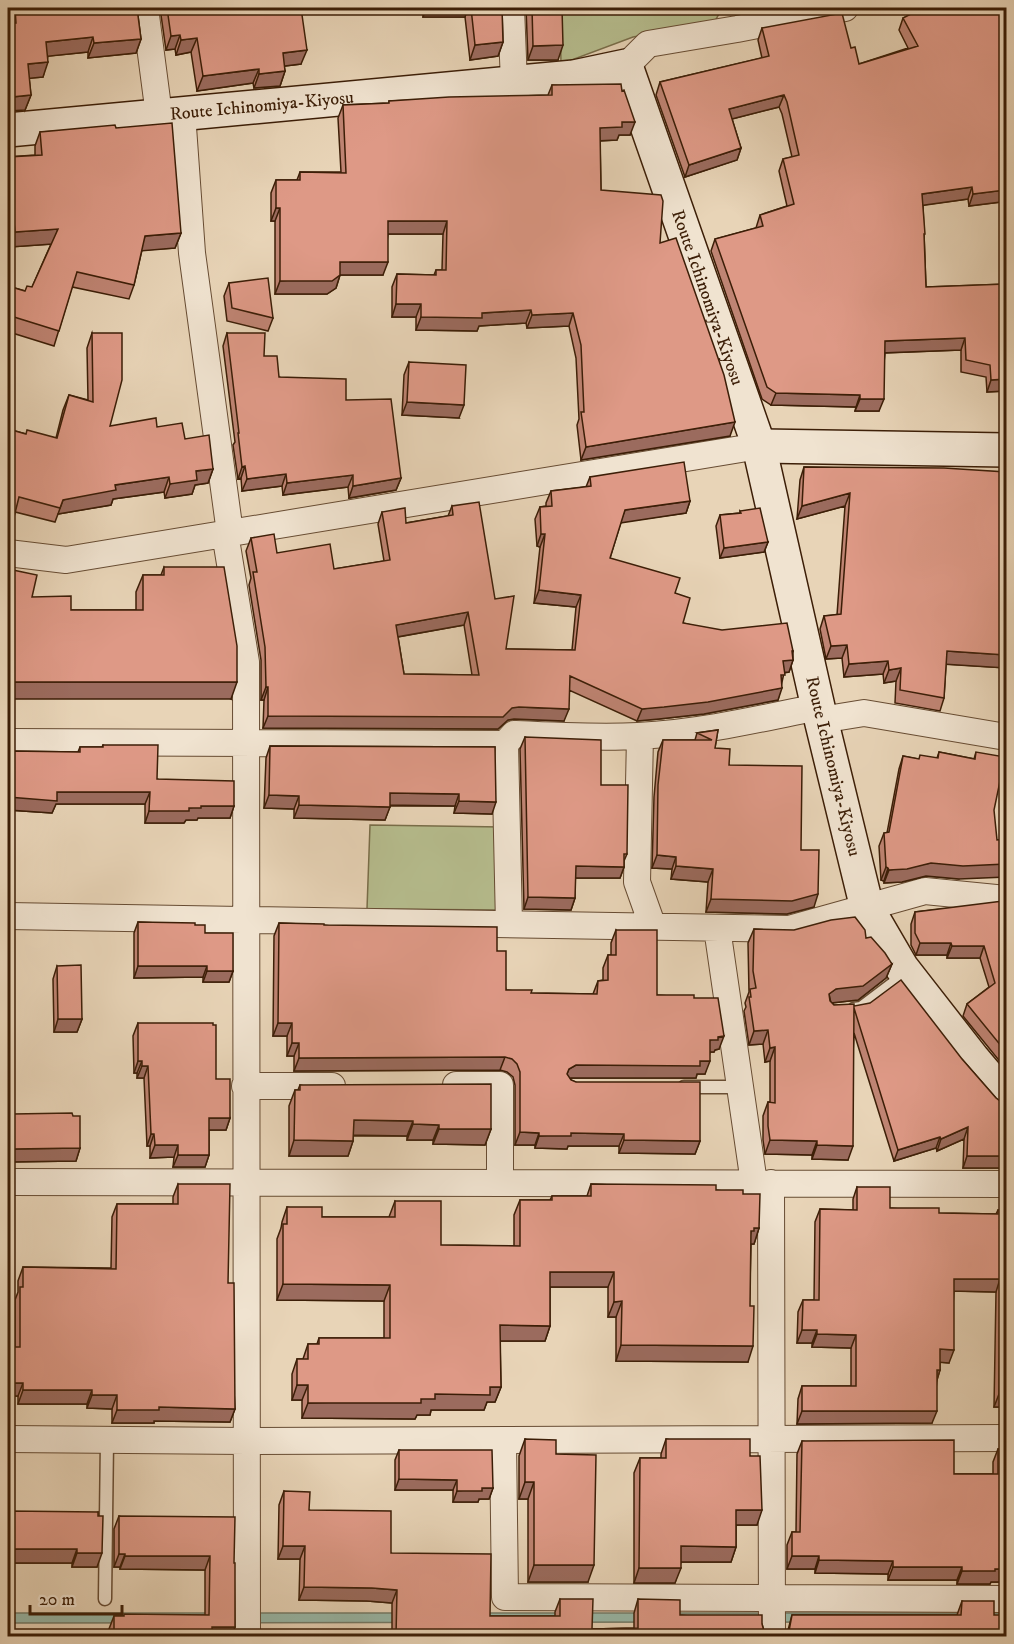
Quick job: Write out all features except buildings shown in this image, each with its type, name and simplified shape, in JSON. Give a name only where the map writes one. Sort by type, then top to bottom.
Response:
[{"type":"main road","name":"Route Ichinomiya-Kiyosu","points":[[8,130],[574,77],[626,66],[759,446],[867,908],[907,974],[1006,1098]]},
{"type":"main road","points":[[759,446],[1006,450]]},
{"type":"street","points":[[145,8],[170,114],[192,253],[227,533],[246,663],[247,1624]]},
{"type":"street","points":[[511,8],[514,83]]},
{"type":"street","points":[[626,66],[648,44],[734,18],[845,8]]},
{"type":"street","points":[[8,553],[66,560],[759,446]]},
{"type":"street","points":[[509,924],[505,744],[514,734],[640,736],[717,728],[820,713],[864,713],[1006,737]]},
{"type":"street","points":[[640,736],[637,882],[653,927]]},
{"type":"street","points":[[8,742],[505,744]]},
{"type":"street","points":[[8,916],[789,929],[925,891],[1006,899]]},
{"type":"street","points":[[717,928],[740,1087],[763,1183],[772,1438],[772,1617]]},
{"type":"street","points":[[245,1086],[350,1085]]},
{"type":"street","points":[[430,1085],[500,1085],[500,1183]]},
{"type":"street","points":[[8,1182],[1006,1184]]},
{"type":"street","points":[[8,1439],[246,1441],[1006,1438]]},
{"type":"street","points":[[503,1440],[505,1597],[772,1617],[1006,1599]]},
{"type":"lane","points":[[842,1010],[861,1008],[907,974]]},
{"type":"lane","points":[[673,1087],[740,1087]]},
{"type":"lane","points":[[105,1599],[107,1440]]},
{"type":"green space","points":[[560,8],[720,8],[721,10],[714,23],[633,37],[561,64]]},
{"type":"green space","points":[[370,825],[502,827],[503,910],[367,909]]},
{"type":"shaded area","points":[[8,1613],[1006,1613],[1006,1623],[8,1623]]}]
